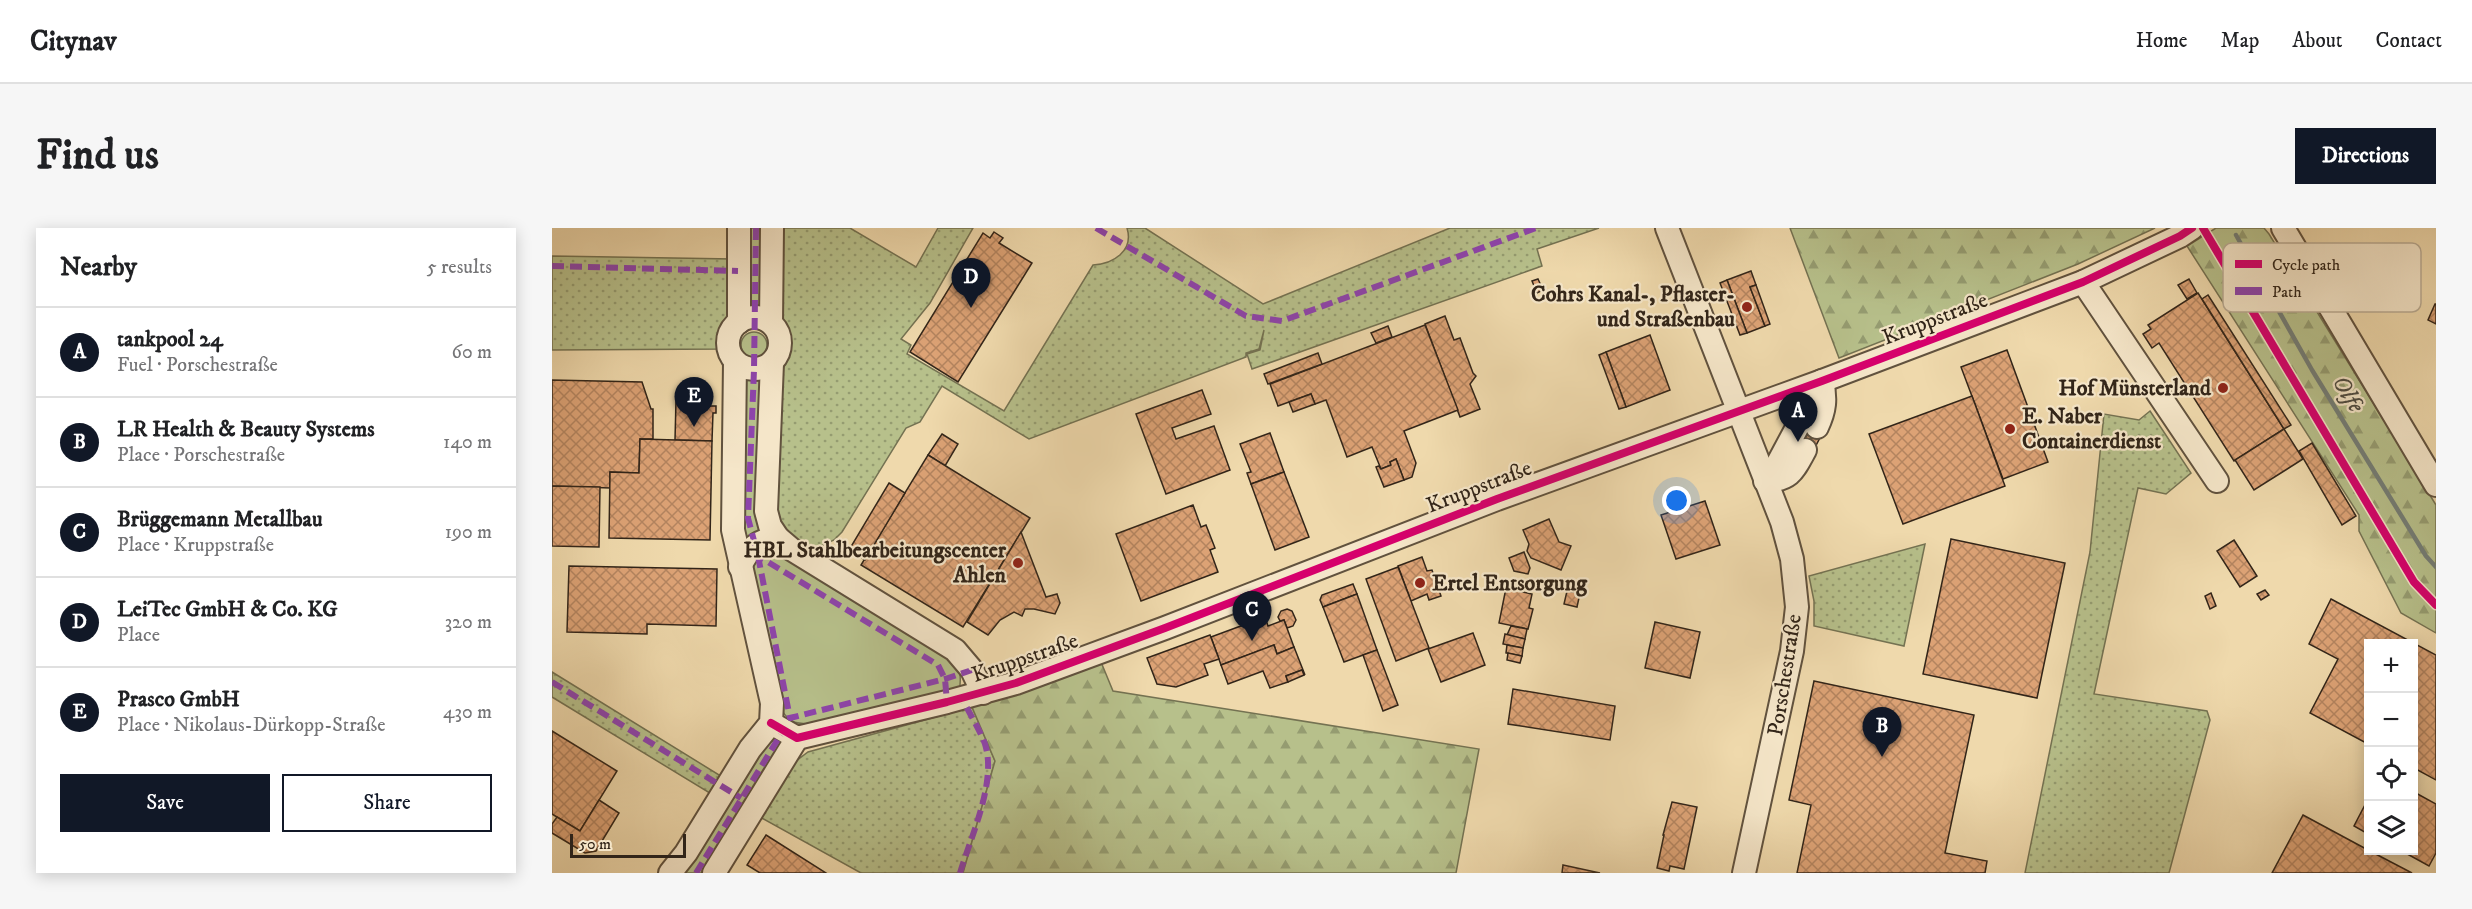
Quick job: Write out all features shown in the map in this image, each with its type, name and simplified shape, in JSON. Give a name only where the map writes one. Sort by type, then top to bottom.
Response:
[{"type":"street","points":[[739,228],[739,322]]},
{"type":"street","points":[[771,322],[772,228]]},
{"type":"street","points":[[1667,228],[1739,411]]},
{"type":"street","name":"Kruppstraße","points":[[797,738],[983,693],[1158,631],[1497,499],[1822,381],[2083,282],[2180,236],[2192,228]]},
{"type":"street","points":[[2283,228],[2292,243]]},
{"type":"street","points":[[2083,282],[2217,481]]},
{"type":"street","points":[[2333,312],[2436,485]]},
{"type":"street","points":[[670,873],[686,853],[750,749],[771,723],[772,703],[733,530],[735,362],[728,345],[729,336],[739,322],[753,317],[771,322],[777,328],[781,343],[777,358],[772,363],[754,370],[735,362]]},
{"type":"street","points":[[772,363],[766,511],[770,526],[778,538],[810,561],[955,650],[972,670],[983,693]]},
{"type":"street","points":[[1817,427],[1826,398],[1822,381]]},
{"type":"street","points":[[1765,481],[1777,465],[1822,381]]},
{"type":"street","name":"Porschestraße","points":[[1739,411],[1782,522],[1792,559],[1797,607],[1786,686],[1744,873]]},
{"type":"street","points":[[1765,481],[1780,480],[1794,471],[1805,450]]},
{"type":"street","points":[[740,567],[745,554],[755,544],[766,539],[778,538]]},
{"type":"street","points":[[714,873],[797,738],[771,723]]},
{"type":"green space","points":[[746,228],[768,228],[765,314],[743,314]]},
{"type":"green space","points":[[779,228],[850,228],[916,267],[938,228],[973,228],[930,303],[901,339],[911,345],[907,354],[1004,411],[1093,265],[1108,262],[1125,250],[1127,228],[1145,228],[1263,304],[1450,228],[1599,228],[1537,249],[1542,266],[1252,369],[1247,354],[1260,350],[1264,330],[1259,349],[1246,353],[1246,357],[1029,439],[942,386],[920,422],[906,428],[842,532],[834,540],[819,547],[797,545],[776,518],[780,361],[785,343],[778,325]]},
{"type":"green space","points":[[1790,228],[2155,228],[2078,264],[1839,358]]},
{"type":"green space","points":[[2216,228],[2264,228],[2275,243],[2223,243],[2223,302],[2187,246]]},
{"type":"green space","points":[[552,256],[733,259],[733,322],[724,339],[724,349],[552,350]]},
{"type":"green space","points":[[2229,312],[2317,312],[2436,505],[2436,633],[2401,613],[2359,531],[2359,515]]},
{"type":"green space","points":[[754,332],[763,336],[767,345],[763,354],[754,358],[745,354],[741,345],[745,336]]},
{"type":"green space","points":[[742,376],[764,377],[760,535],[740,544]]},
{"type":"green space","points":[[2150,411],[2191,473],[2166,494],[2138,488],[2094,694],[2207,711],[2210,720],[2169,873],[2025,873],[2090,552],[2104,414],[2139,420]]},
{"type":"green space","points":[[1925,544],[1904,646],[1814,626],[1814,601],[1809,576]]},
{"type":"green space","points":[[780,551],[952,658],[960,673],[959,691],[812,724],[791,721],[778,704],[748,578],[759,558],[768,553]]},
{"type":"green space","points":[[1101,662],[1113,691],[1479,749],[1456,873],[963,873],[995,761],[972,707]]},
{"type":"green space","points":[[552,672],[724,778],[713,795],[552,697]]},
{"type":"green space","points":[[972,707],[995,761],[963,873],[861,873],[758,816],[788,767],[808,752]]},
{"type":"green space","points":[[780,739],[782,741],[708,873],[681,873],[767,743]]},
{"type":"building","points":[[994,232],[1003,238],[999,243],[1032,263],[958,382],[910,352],[983,233],[990,238]]},
{"type":"building","name":"Cohrs Kanal-, Pflaster- und Straßenbau","points":[[1751,271],[1756,285],[1750,287],[1765,326],[1747,333],[1727,280]]},
{"type":"building","points":[[1538,279],[1543,290],[1537,293],[1532,281]]},
{"type":"building","points":[[2189,279],[2197,293],[2187,299],[2178,285]]},
{"type":"building","points":[[1727,280],[1747,333],[1740,335],[1720,283]]},
{"type":"building","points":[[1756,285],[1770,324],[1765,326],[1750,287]]},
{"type":"building","name":"Hof Münsterland","points":[[2198,293],[2284,429],[2234,461],[2159,343],[2152,348],[2143,334],[2151,329],[2148,325]]},
{"type":"building","points":[[2208,295],[2291,425],[2284,429],[2202,299]]},
{"type":"building","points":[[2436,304],[2436,324],[2428,320]]},
{"type":"building","points":[[1445,316],[1454,340],[1460,338],[1476,376],[1470,384],[1480,409],[1460,417],[1425,324]]},
{"type":"building","points":[[1425,325],[1458,410],[1404,431],[1416,463],[1412,477],[1404,480],[1396,459],[1390,462],[1391,465],[1381,469],[1372,447],[1347,457],[1326,400],[1315,404],[1311,394],[1278,406],[1270,384]]},
{"type":"building","points":[[1388,326],[1392,337],[1376,343],[1371,333]]},
{"type":"building","points":[[1650,335],[1670,390],[1626,407],[1606,352]]},
{"type":"building","name":"E. Naber Containerdienst","points":[[2007,350],[2048,462],[2003,479],[1961,367]]},
{"type":"building","points":[[1606,352],[1626,407],[1619,409],[1599,355]]},
{"type":"building","points":[[1318,353],[1322,364],[1268,384],[1264,374]]},
{"type":"building","points":[[552,380],[642,382],[651,409],[653,409],[653,439],[640,439],[639,473],[610,472],[610,488],[552,486]]},
{"type":"building","points":[[1202,390],[1211,414],[1172,428],[1176,439],[1214,426],[1230,470],[1166,494],[1136,414]]},
{"type":"building","points":[[1311,394],[1315,404],[1293,412],[1289,402]]},
{"type":"building","points":[[1972,396],[2005,486],[1903,524],[1869,434]]},
{"type":"building","points":[[676,400],[698,401],[698,406],[716,406],[716,413],[713,413],[712,441],[675,440]]},
{"type":"building","points":[[1810,423],[1824,430],[1812,453],[1798,446]]},
{"type":"building","points":[[2284,429],[2303,459],[2254,490],[2235,460]]},
{"type":"building","points":[[1270,433],[1284,472],[1251,484],[1247,473],[1251,472],[1240,444]]},
{"type":"building","points":[[942,434],[958,444],[945,466],[928,455]]},
{"type":"building","points":[[640,439],[712,441],[710,540],[609,538],[610,472],[639,473]]},
{"type":"building","points":[[2312,443],[2356,516],[2342,525],[2299,451]]},
{"type":"building","points":[[928,455],[1030,518],[963,627],[861,565]]},
{"type":"building","points":[[1396,459],[1404,480],[1384,487],[1376,467],[1379,466],[1381,469],[1391,465],[1390,462]]},
{"type":"building","points":[[1284,472],[1309,537],[1275,550],[1251,484]]},
{"type":"building","points":[[889,483],[905,493],[865,560],[849,550]]},
{"type":"building","points":[[552,486],[600,487],[599,547],[552,546]]},
{"type":"building","points":[[1705,501],[1720,545],[1676,559],[1661,515]]},
{"type":"building","points":[[1193,505],[1201,527],[1206,525],[1215,548],[1210,550],[1218,572],[1141,601],[1116,534]]},
{"type":"building","points":[[1549,519],[1559,542],[1571,546],[1561,570],[1531,558],[1527,551],[1529,544],[1523,530]]},
{"type":"building","name":"HBL Stahlbearbeitungscenter Ahlen","points":[[1021,532],[1046,597],[1057,594],[1060,603],[1055,614],[1034,609],[1025,609],[1022,616],[1014,612],[1000,620],[988,635],[967,622]]},
{"type":"building","points":[[1951,539],[2065,563],[2037,698],[1923,674]]},
{"type":"building","points":[[2234,540],[2257,576],[2240,587],[2217,551]]},
{"type":"building","points":[[1524,552],[1530,568],[1528,574],[1514,571],[1509,558]]},
{"type":"building","name":"Ertel Entsorgung","points":[[1422,557],[1427,571],[1432,570],[1441,596],[1429,600],[1427,594],[1411,601],[1398,566]]},
{"type":"building","points":[[569,566],[717,569],[716,626],[647,624],[647,634],[567,632]]},
{"type":"building","points":[[1398,567],[1429,648],[1396,661],[1366,579]]},
{"type":"building","points":[[1353,584],[1357,594],[1323,607],[1320,600],[1322,595]]},
{"type":"building","points":[[1506,588],[1532,594],[1529,608],[1533,609],[1528,629],[1499,623]]},
{"type":"building","points":[[2265,590],[2269,595],[2261,600],[2257,594]]},
{"type":"building","points":[[1567,591],[1580,593],[1577,607],[1564,604]]},
{"type":"building","points":[[2211,593],[2216,606],[2210,609],[2205,596]]},
{"type":"building","points":[[1357,594],[1377,650],[1344,662],[1323,607]]},
{"type":"building","points":[[2331,599],[2406,639],[2364,639],[2364,742],[2310,713],[2338,659],[2309,644]]},
{"type":"building","points":[[1287,609],[1292,611],[1296,620],[1293,626],[1287,628],[1284,620],[1280,621],[1278,617],[1281,611]]},
{"type":"building","points":[[1265,617],[1268,626],[1284,620],[1294,647],[1277,654],[1274,645],[1221,665],[1211,637]]},
{"type":"building","points":[[1655,622],[1700,632],[1690,678],[1645,668]]},
{"type":"building","points":[[1511,626],[1527,629],[1525,639],[1507,635]]},
{"type":"building","points":[[1473,633],[1485,665],[1441,682],[1428,649]]},
{"type":"building","points":[[1505,634],[1525,639],[1523,648],[1503,644]]},
{"type":"building","points":[[1210,635],[1219,659],[1204,664],[1208,675],[1176,687],[1157,684],[1147,658]]},
{"type":"building","points":[[1274,645],[1277,654],[1294,647],[1305,675],[1302,670],[1286,676],[1288,682],[1270,688],[1263,671],[1228,684],[1221,665]]},
{"type":"building","points":[[1507,645],[1523,648],[1522,656],[1506,653]]},
{"type":"building","points":[[2418,645],[2436,655],[2436,780],[2418,770]]},
{"type":"building","points":[[1377,650],[1398,705],[1383,711],[1363,655]]},
{"type":"building","points":[[1508,653],[1522,656],[1520,663],[1507,660]]},
{"type":"building","points":[[1302,670],[1304,675],[1288,682],[1286,676]]},
{"type":"building","points":[[1814,681],[1974,715],[1945,853],[1987,861],[1985,873],[1797,873],[1811,805],[1789,800]]},
{"type":"building","points":[[1513,689],[1615,706],[1610,740],[1508,724]]},
{"type":"building","points":[[552,731],[617,771],[580,831],[552,814]]},
{"type":"building","points":[[2418,794],[2436,804],[2436,853],[2429,866],[2409,855],[2418,855]]},
{"type":"building","points":[[599,800],[619,813],[596,851],[585,853],[552,833],[552,824],[557,817],[580,831]]},
{"type":"building","points":[[1672,802],[1697,807],[1684,869],[1670,866],[1669,871],[1657,868]]},
{"type":"building","points":[[2364,807],[2364,832],[2354,826]]},
{"type":"building","points":[[2303,815],[2364,848],[2364,855],[2378,855],[2412,873],[2272,873]]},
{"type":"building","points":[[766,835],[826,873],[760,873],[747,865]]},
{"type":"building","points":[[1563,865],[1600,873],[1562,873]]},
{"type":"waterway","name":"Olfe","points":[[2236,235],[2241,243]]},
{"type":"waterway","name":"Olfe","points":[[2279,312],[2312,370],[2426,556],[2436,567]]},
{"type":"marked path","points":[[756,228],[754,370],[748,518],[758,556],[938,665],[945,679],[947,702]]},
{"type":"marked path","points":[[1096,228],[1246,316],[1282,321],[1536,228]]},
{"type":"marked path","points":[[552,266],[738,271]]},
{"type":"marked path","points":[[758,556],[790,718],[945,679],[972,670]]},
{"type":"marked path","points":[[552,682],[741,798]]},
{"type":"marked path","points":[[960,873],[981,809],[988,775],[985,744],[962,698]]},
{"type":"marked path","points":[[696,873],[786,726]]},
{"type":"cycle path","points":[[771,723],[797,738],[1016,683],[1165,628],[1497,499],[1822,381],[2083,282],[2180,236],[2192,228]]},
{"type":"cycle path","points":[[2203,228],[2223,262]]},
{"type":"cycle path","points":[[2253,312],[2414,582],[2436,605]]},
{"type":"place","name":"Cohrs Kanal-, Pflaster- und Straßenbau","points":[[1747,307]]},
{"type":"place","name":"LeiTec GmbH & Co. KG","points":[[971,308]]},
{"type":"place","name":"Hof Münsterland","points":[[2223,388]]},
{"type":"place","name":"Prasco GmbH","points":[[694,427]]},
{"type":"place","name":"E. Naber Containerdienst","points":[[2010,429]]},
{"type":"place","name":"tankpool 24","points":[[1798,442]]},
{"type":"place","name":"HBL Stahlbearbeitungscenter Ahlen","points":[[1018,563]]},
{"type":"place","name":"Ertel Entsorgung","points":[[1420,583]]},
{"type":"place","name":"Brüggemann Metallbau","points":[[1252,641]]},
{"type":"place","name":"LR Health & Beauty Systems","points":[[1882,757]]}]
